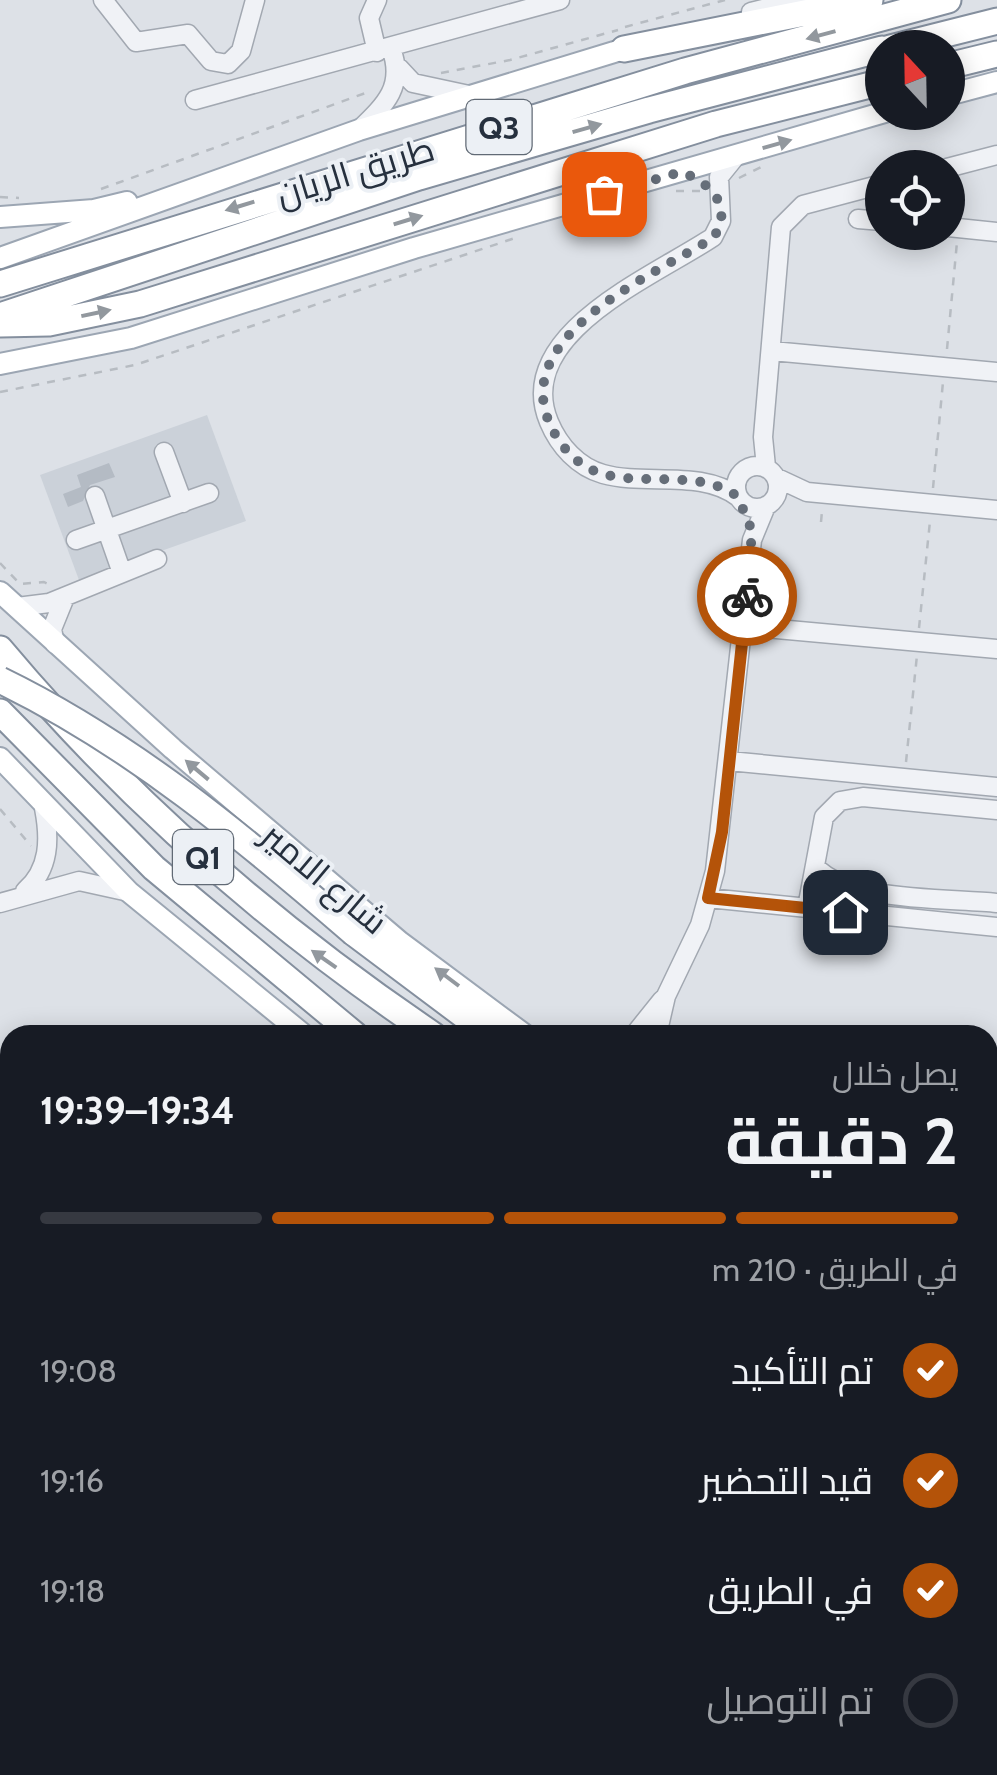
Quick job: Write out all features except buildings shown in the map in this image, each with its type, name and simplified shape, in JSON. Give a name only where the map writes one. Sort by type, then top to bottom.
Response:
[{"type":"highway","points":[[624,49],[870,0]]},
{"type":"highway","name":"طريق الريان","points":[[0,284],[685,71],[948,0]]},
{"type":"highway","points":[[964,30],[997,22]]},
{"type":"highway","name":"طريق الريان","points":[[0,316],[59,293],[438,172],[650,110],[865,53]]},
{"type":"highway","points":[[965,62],[997,54]]},
{"type":"highway","points":[[0,324],[49,323],[140,304],[686,133],[865,86]]},
{"type":"highway","name":"شارع الامير","points":[[0,648],[44,700],[198,852],[303,944],[419,1025]]},
{"type":"highway","points":[[0,680],[71,718],[190,796],[354,933],[477,1025]]},
{"type":"highway","name":"Q1","points":[[0,712],[154,868],[343,1025]]},
{"type":"main road","name":"طريق الريان","points":[[0,258],[359,130],[624,49]]},
{"type":"main road","points":[[965,90],[995,82]]},
{"type":"main road","points":[[3,364],[131,338],[414,248],[736,156],[865,126]]},
{"type":"main road","points":[[0,217],[94,210],[226,178]]},
{"type":"main road","name":"شارع الامير","points":[[0,592],[400,942],[512,1025]]},
{"type":"main road","points":[[0,758],[128,892],[292,1025]]},
{"type":"street","points":[[102,0],[136,42],[188,34],[210,61],[228,64]]},
{"type":"street","points":[[228,64],[241,51],[254,0]]},
{"type":"street","points":[[377,0],[370,18],[384,50],[398,68]]},
{"type":"street","points":[[195,100],[384,50],[527,4],[560,0]]},
{"type":"street","name":"طريق الريان","points":[[624,49],[799,0]]},
{"type":"street","points":[[228,64],[236,89]]},
{"type":"street","name":"طريق الريان","points":[[398,68],[413,83],[470,95]]},
{"type":"street","name":"طريق الريان","points":[[359,130],[397,87],[398,68]]},
{"type":"street","points":[[965,163],[997,155]]},
{"type":"street","points":[[736,156],[723,169],[718,195],[721,221],[713,238],[570,330],[546,370],[543,393],[556,438],[590,468],[630,478],[710,484],[758,472],[807,492],[997,510]]},
{"type":"street","points":[[681,172],[705,183],[718,195]]},
{"type":"street","points":[[659,1025],[666,996],[708,898],[729,761],[752,540],[742,500],[758,472],[763,437],[778,238],[786,219],[802,205],[865,188]]},
{"type":"street","points":[[858,219],[865,220]]},
{"type":"street","points":[[965,229],[997,232]]},
{"type":"street","points":[[772,351],[997,372]]},
{"type":"street","points":[[164,452],[183,503]]},
{"type":"street","points":[[752,540],[770,503],[758,472]]},
{"type":"street","points":[[710,484],[742,500],[770,503],[807,492]]},
{"type":"street","points":[[76,540],[209,493]]},
{"type":"street","points":[[95,496],[122,574]]},
{"type":"street","points":[[16,606],[49,604],[157,559]]},
{"type":"street","points":[[55,644],[52,629],[66,596]]},
{"type":"street","points":[[744,626],[997,650]]},
{"type":"street","points":[[729,761],[997,787]]},
{"type":"street","points":[[807,908],[824,817],[831,808],[852,797],[997,810]]},
{"type":"street","points":[[21,895],[42,872],[48,830],[44,808]]},
{"type":"street","points":[[816,866],[826,878],[854,889],[997,902]]},
{"type":"street","points":[[0,904],[78,881],[128,892]]},
{"type":"street","points":[[708,898],[997,927]]},
{"type":"street","points":[[642,1025],[666,996]]},
{"type":"path","points":[[667,193],[686,189],[718,195],[736,180],[776,161]]},
{"type":"path","points":[[0,392],[135,365],[521,236]]},
{"type":"path","points":[[904,778],[952,250]]},
{"type":"path","points":[[0,562],[20,584],[44,582],[66,596]]},
{"type":"path","points":[[0,809],[26,838],[42,872]]},
{"type":"shaded area","points":[[207,415],[246,521],[79,580],[40,475]]},
{"type":"way so far","points":[[604,194],[681,172],[705,183],[718,195],[721,221],[713,238],[570,330],[546,370],[546,416],[556,438],[570,455],[604,474],[710,484],[738,497],[752,531],[747,596]]},
{"type":"route","points":[[747,596],[722,832],[708,898],[845,912]]}]
